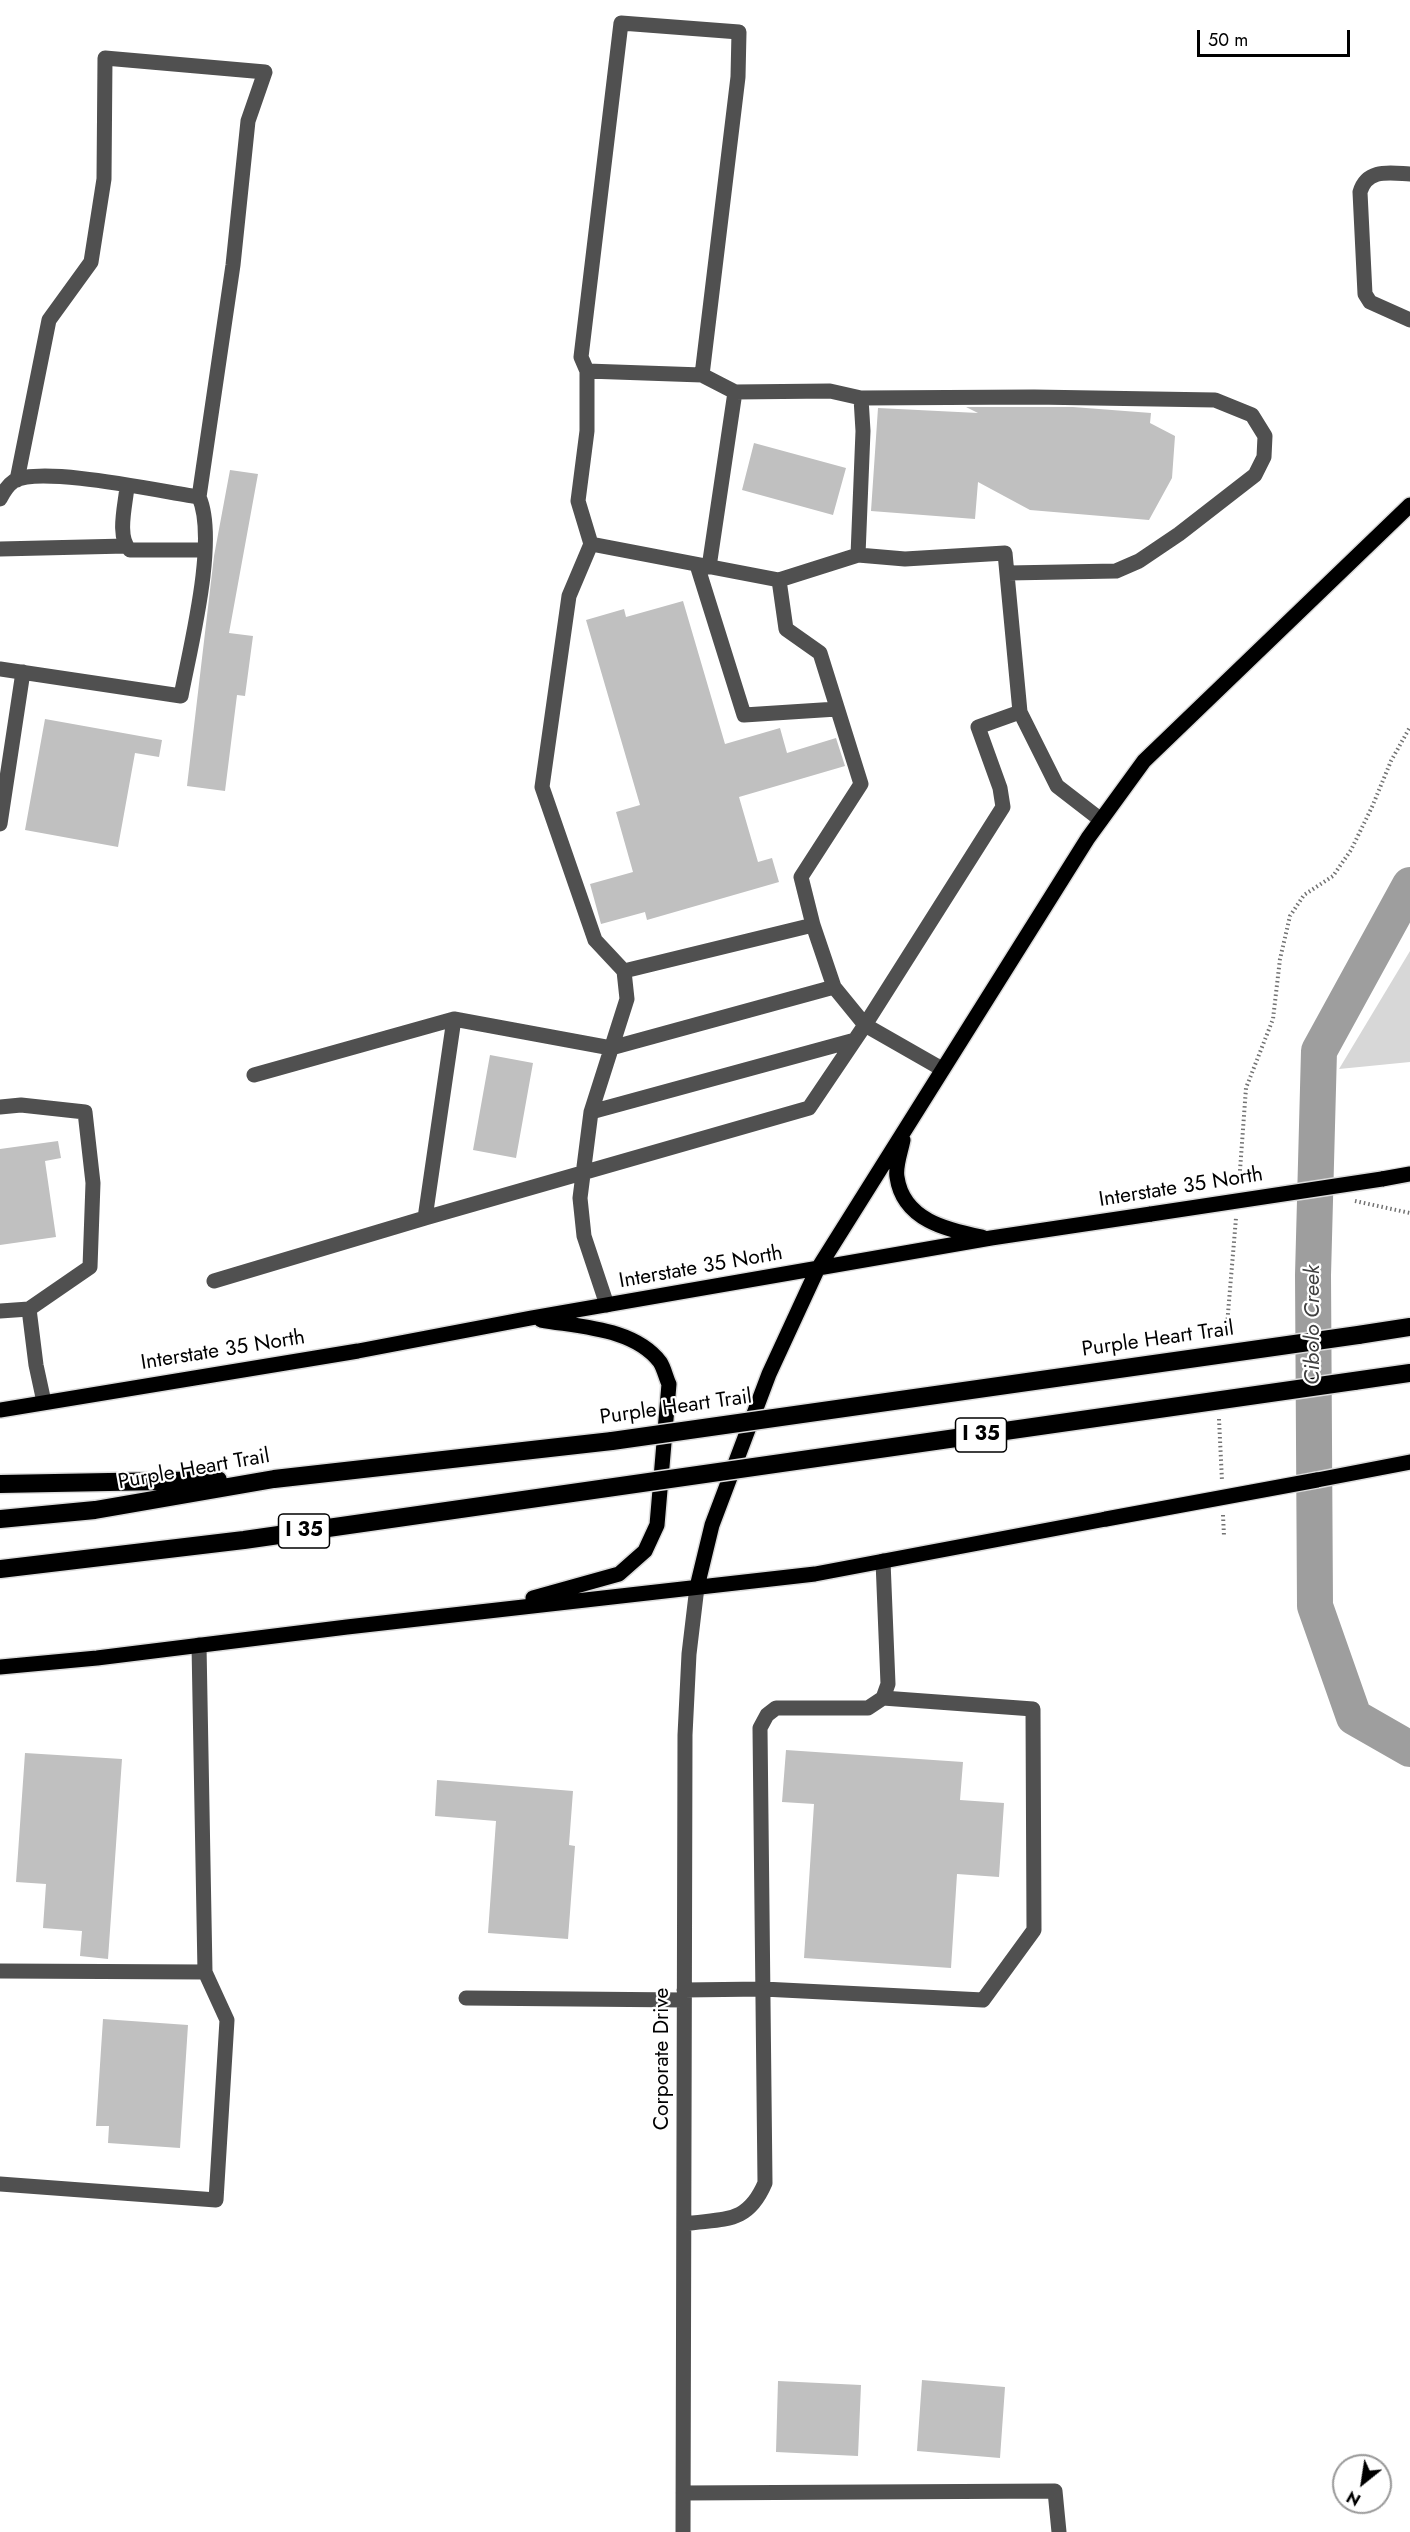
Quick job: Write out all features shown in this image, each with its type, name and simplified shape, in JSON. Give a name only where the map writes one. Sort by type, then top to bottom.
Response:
[{"type":"highway","name":"Purple Heart Trail","points":[[0,1519],[95,1510],[274,1479],[612,1441],[1410,1327]]},
{"type":"highway","name":"I 35","points":[[0,1569],[244,1540],[1410,1373]]},
{"type":"highway","points":[[0,1484],[274,1479]]},
{"type":"main road","points":[[697,1587],[712,1525],[765,1384],[817,1270],[1101,820],[1144,761],[1410,505]]},
{"type":"main road","points":[[906,1127],[896,1176],[905,1199],[922,1218],[947,1230],[991,1238]]},
{"type":"main road","name":"Interstate 35 North","points":[[0,1410],[358,1352],[531,1318],[991,1238],[1410,1174]]},
{"type":"main road","points":[[489,1611],[619,1574],[645,1551],[657,1524],[669,1384],[661,1363],[637,1343],[611,1333],[531,1318]]},
{"type":"main road","points":[[0,1666],[97,1658],[815,1574],[1410,1462]]},
{"type":"street","points":[[607,1305],[584,1236],[580,1198],[591,1112],[627,999],[624,971],[595,940],[542,787],[569,596],[591,544],[578,501],[587,432],[587,371],[581,357],[621,23],[739,32],[738,77],[702,375]]},
{"type":"street","points":[[0,669],[181,696],[205,570],[204,509],[199,497],[233,265],[248,121],[266,72],[105,58],[104,179],[91,262],[49,320],[17,480]]},
{"type":"street","points":[[1410,174],[1380,173],[1370,176],[1362,183],[1360,192],[1365,294],[1370,302],[1410,320]]},
{"type":"street","points":[[587,371],[702,375],[735,392],[830,391],[861,398],[976,396],[1215,400],[1252,415],[1265,436],[1264,457],[1255,475],[1179,534],[1139,561],[1116,571],[1008,573]]},
{"type":"street","points":[[735,392],[703,566],[744,715],[837,709]]},
{"type":"street","points":[[858,555],[863,431],[861,398]]},
{"type":"street","points":[[0,500],[3,492],[17,480],[33,475],[199,497]]},
{"type":"street","points":[[127,486],[123,537],[130,550],[205,550]]},
{"type":"street","points":[[591,544],[779,580],[858,555],[905,559],[1005,554],[1020,712],[1057,786],[1101,820]]},
{"type":"street","points":[[0,549],[126,546]]},
{"type":"street","points":[[779,580],[786,629],[820,653],[861,784],[801,877],[813,926],[834,987],[865,1024],[942,1069]]},
{"type":"street","points":[[0,824],[23,672]]},
{"type":"street","points":[[214,1281],[809,1108],[1004,807],[1000,788],[978,728],[1020,712]]},
{"type":"street","points":[[624,971],[813,926]]},
{"type":"street","points":[[254,1075],[454,1019],[611,1048],[834,987]]},
{"type":"street","points":[[425,1218],[454,1019]]},
{"type":"street","points":[[591,1112],[855,1040]]},
{"type":"street","points":[[0,1107],[21,1105],[85,1112],[93,1183],[90,1267],[29,1310],[0,1311]]},
{"type":"street","points":[[29,1310],[36,1365],[44,1402]]},
{"type":"street","points":[[684,2224],[738,2217],[758,2200],[765,2183],[760,1728],[767,1715],[776,1708],[868,1708],[883,1698],[888,1684],[883,1561]]},
{"type":"street","name":"Corporate Drive","points":[[683,2532],[685,1735],[689,1654],[697,1587]]},
{"type":"street","points":[[0,2184],[216,2200],[227,2020],[205,1972],[199,1645]]},
{"type":"street","points":[[466,1998],[684,1995],[763,1989],[983,2000],[1034,1930],[1033,1709],[883,1698]]},
{"type":"street","points":[[0,1971],[205,1972]]},
{"type":"street","points":[[683,2493],[1055,2491],[1059,2532]]},
{"type":"path","points":[[1239,1185],[1246,1088],[1273,1019],[1280,959],[1290,916],[1304,895],[1333,876],[1351,850],[1391,761],[1410,727]]},
{"type":"path","points":[[1348,1200],[1410,1214]]},
{"type":"path","points":[[1225,1348],[1237,1207]]},
{"type":"path","points":[[1236,1218],[1247,1216]]},
{"type":"path","points":[[1220,1407],[1222,1489]]},
{"type":"path","points":[[1223,1512],[1224,1536]]},
{"type":"shaded area","points":[[1410,951],[1410,1062],[1339,1069]]},
{"type":"building","points":[[966,407],[1073,407],[1151,413],[1150,423],[1175,436],[1172,478],[1149,520],[1030,510],[978,482],[975,519],[871,511],[878,408],[978,413]]},
{"type":"building","points":[[754,443],[846,468],[833,515],[742,490]]},
{"type":"building","points":[[230,470],[258,474],[229,633],[253,636],[245,696],[237,695],[225,791],[187,786],[214,556]]},
{"type":"building","points":[[683,601],[725,744],[780,728],[787,753],[836,738],[845,766],[739,797],[758,862],[772,858],[779,882],[647,920],[645,912],[601,924],[590,884],[633,872],[616,812],[640,805],[586,620],[624,609],[626,617]]},
{"type":"building","points":[[45,719],[162,740],[159,757],[135,753],[118,847],[25,830]]},
{"type":"building","points":[[490,1055],[533,1063],[516,1158],[473,1150]]},
{"type":"building","points":[[58,1141],[61,1158],[45,1161],[56,1237],[0,1245],[0,1149]]},
{"type":"building","points":[[786,1750],[963,1762],[960,1800],[1004,1803],[999,1877],[957,1874],[951,1968],[804,1958],[814,1804],[782,1802]]},
{"type":"building","points":[[25,1753],[122,1759],[108,1959],[80,1956],[82,1931],[43,1928],[46,1884],[16,1882]]},
{"type":"building","points":[[437,1780],[573,1791],[569,1845],[575,1846],[568,1939],[488,1933],[496,1821],[435,1816]]},
{"type":"building","points":[[103,2019],[188,2025],[180,2148],[108,2143],[109,2126],[96,2126]]},
{"type":"building","points":[[922,2380],[1005,2387],[1000,2458],[917,2451]]},
{"type":"building","points":[[778,2381],[861,2385],[858,2456],[776,2452]]},
{"type":"waterway","name":"Cibolo Creek","points":[[1410,885],[1319,1051],[1313,1275],[1315,1606],[1354,1717],[1410,1749]]}]
